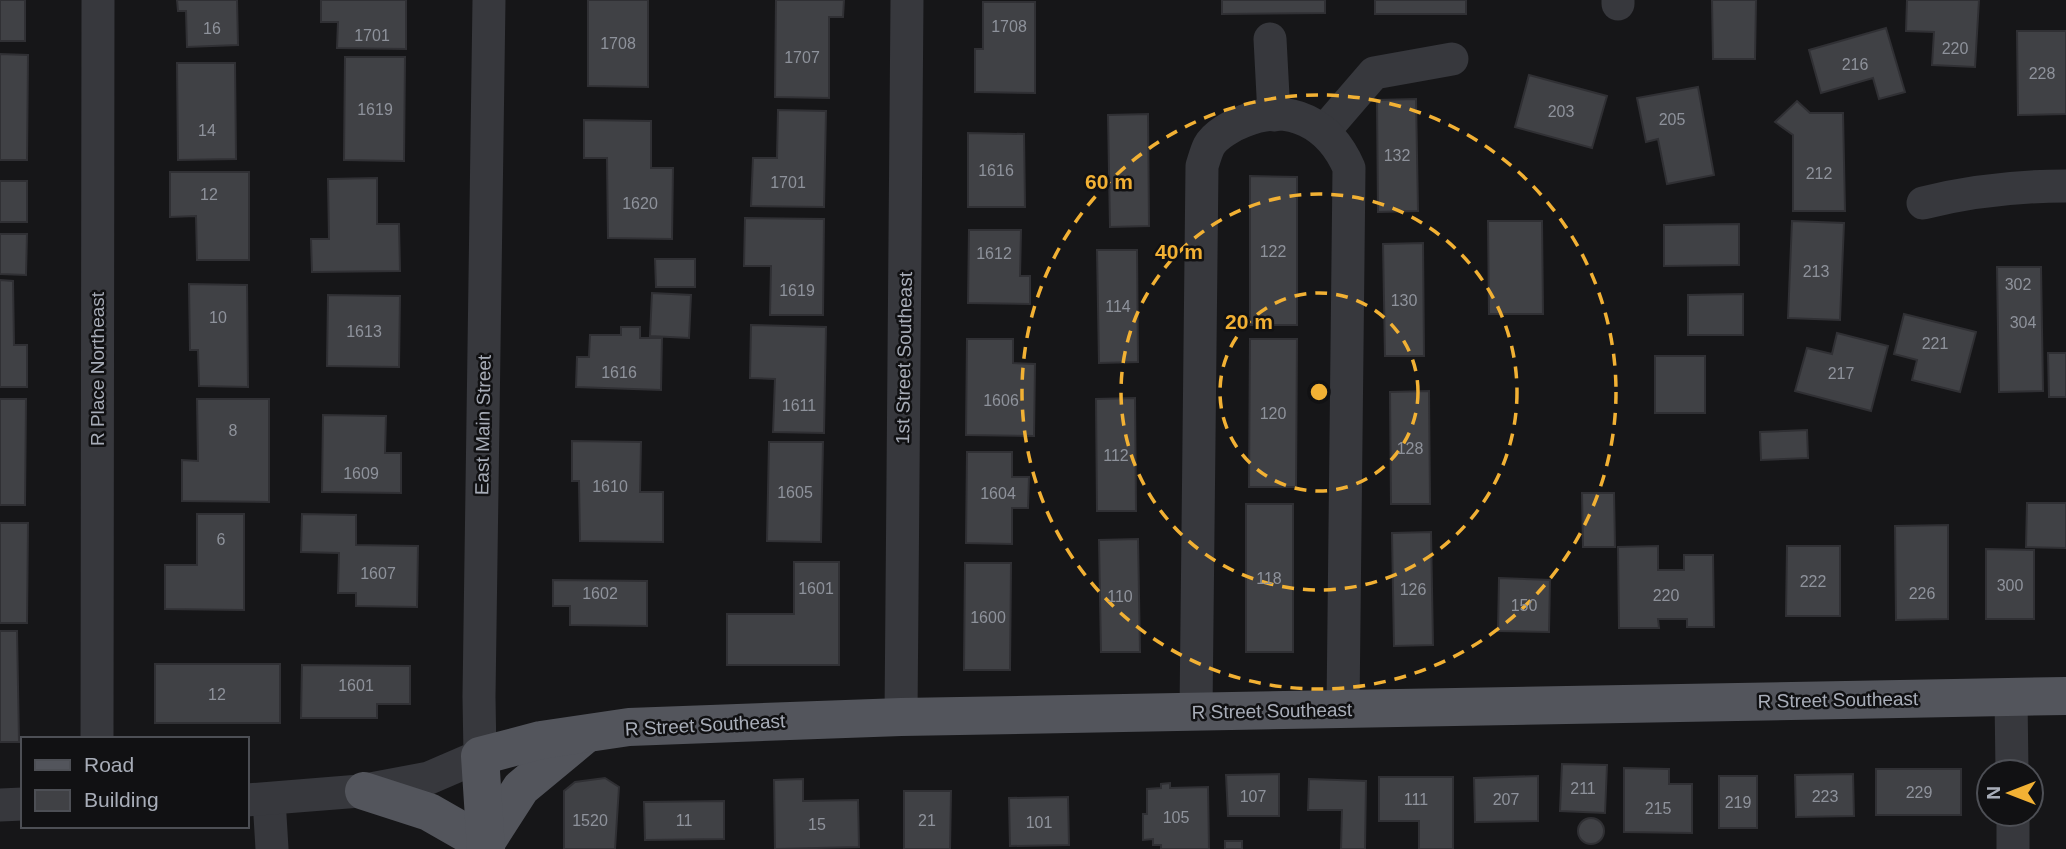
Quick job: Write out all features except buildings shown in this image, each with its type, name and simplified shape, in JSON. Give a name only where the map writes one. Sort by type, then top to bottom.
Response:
[{"type":"main road","name":"R Street Southeast","points":[[480,756],[541,740],[629,727],[901,717],[2066,696]]},
{"type":"main road","points":[[364,791],[429,812],[485,847],[521,788],[586,734]]},
{"type":"main road","name":"East Main Street","points":[[480,756],[485,847]]},
{"type":"street","name":"R Place Northeast","points":[[97,737],[98,0]]},
{"type":"street","name":"East Main Street","points":[[480,756],[489,0]]},
{"type":"street","name":"1st Street Southeast","points":[[901,717],[907,0]]},
{"type":"street","points":[[1270,39],[1274,115]]},
{"type":"street","points":[[1324,131],[1374,73],[1452,59]]},
{"type":"street","points":[[1196,712],[1202,166],[1210,143],[1234,125],[1257,116],[1292,114],[1324,131],[1341,150],[1349,168],[1343,709]]},
{"type":"street","points":[[1923,203],[1963,193],[2000,188],[2066,186]]},
{"type":"street","points":[[2011,697],[2012,758]]},
{"type":"street","points":[[272,849],[258,799],[364,791],[429,778],[480,756]]},
{"type":"street","points":[[0,805],[21,804]]},
{"type":"street","points":[[2013,828],[2013,849]]}]
